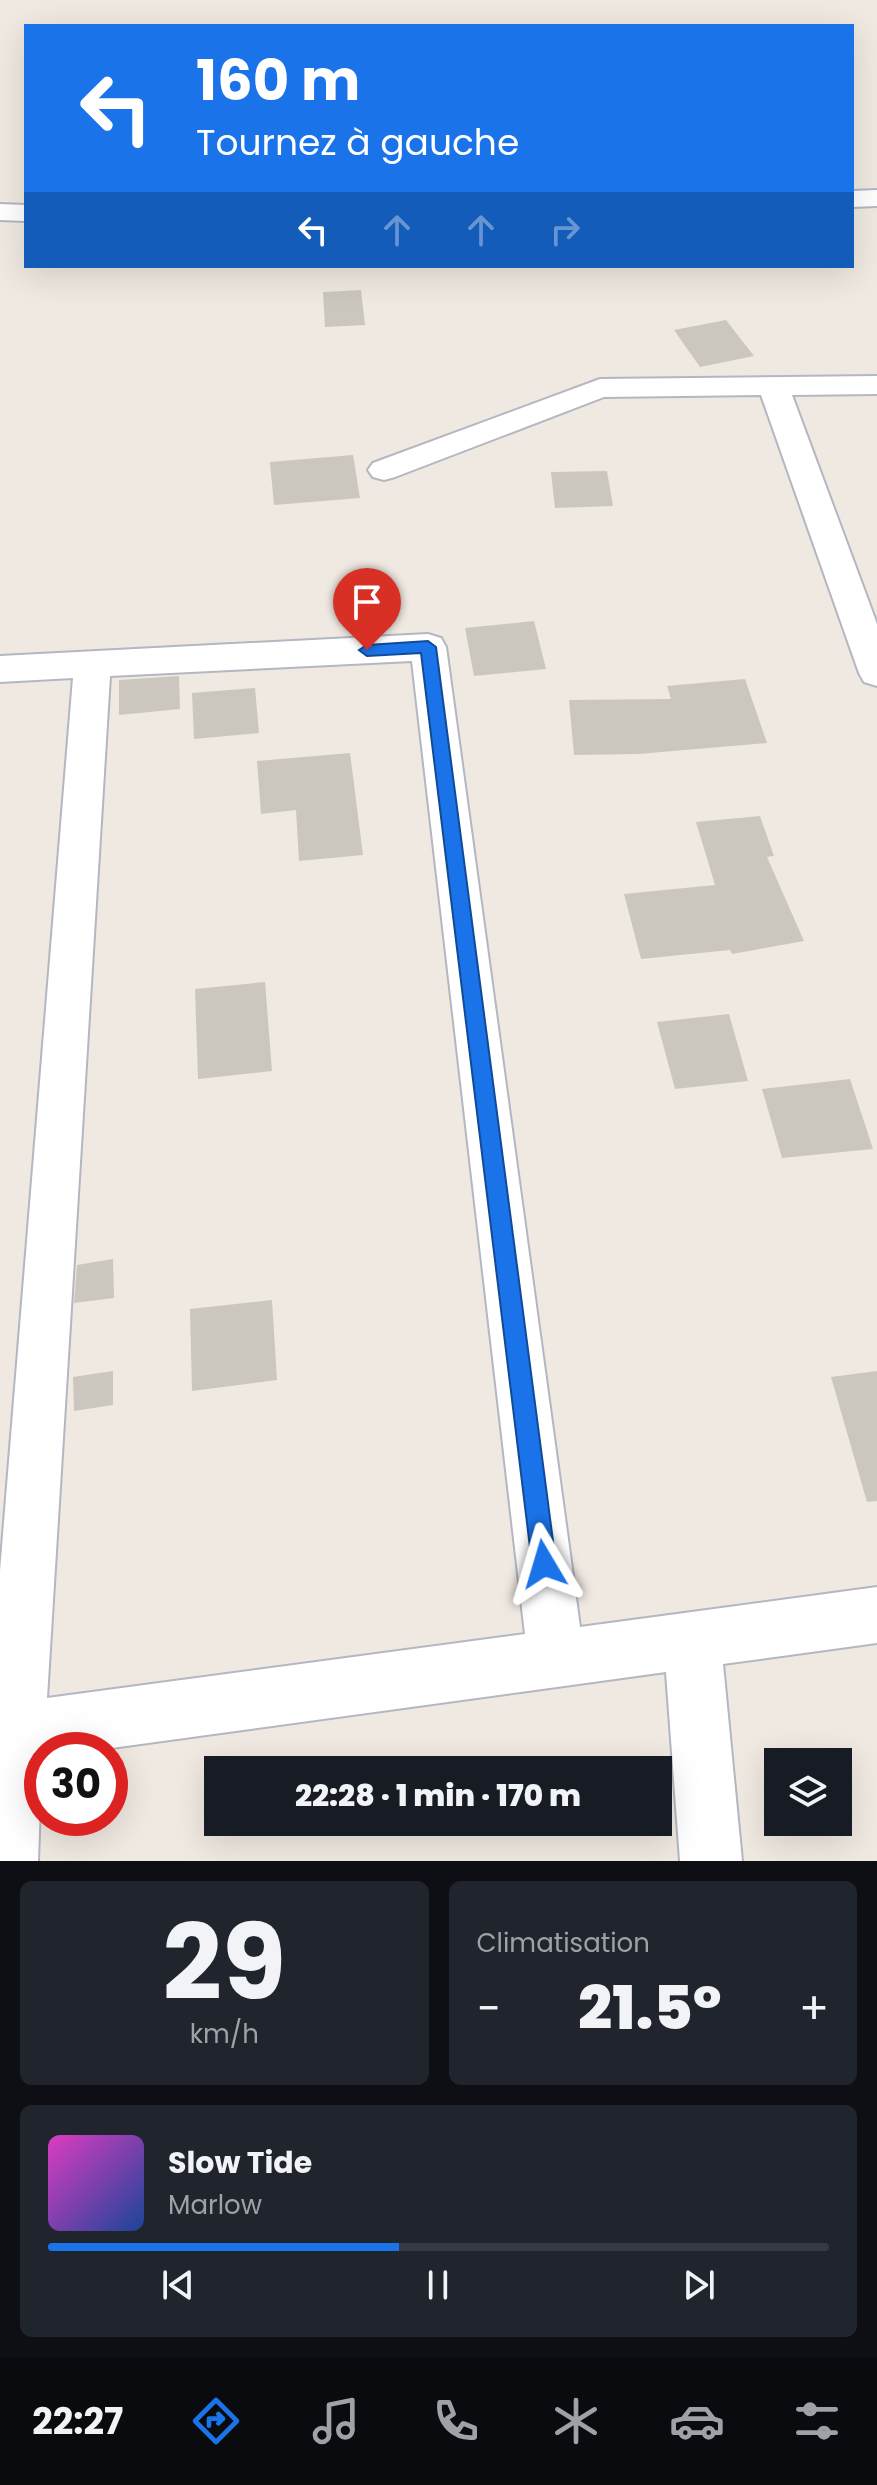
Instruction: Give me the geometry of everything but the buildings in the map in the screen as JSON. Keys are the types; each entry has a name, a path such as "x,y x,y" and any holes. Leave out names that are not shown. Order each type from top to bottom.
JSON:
{"street":[{"path":"854,199 877,198"},
{"path":"0,212 24,213"},
{"path":"384,470 600,388 877,385"},
{"path":"773,386 870,637 877,673"},
{"path":"0,669 428,647 556,1659"},
{"path":"7,1861 7,1733 92,665"},
{"path":"7,1733 877,1615"},
{"path":"692,1640 711,1861"}],"route":[{"path":"367,650 428,647 544,1564"}]}
